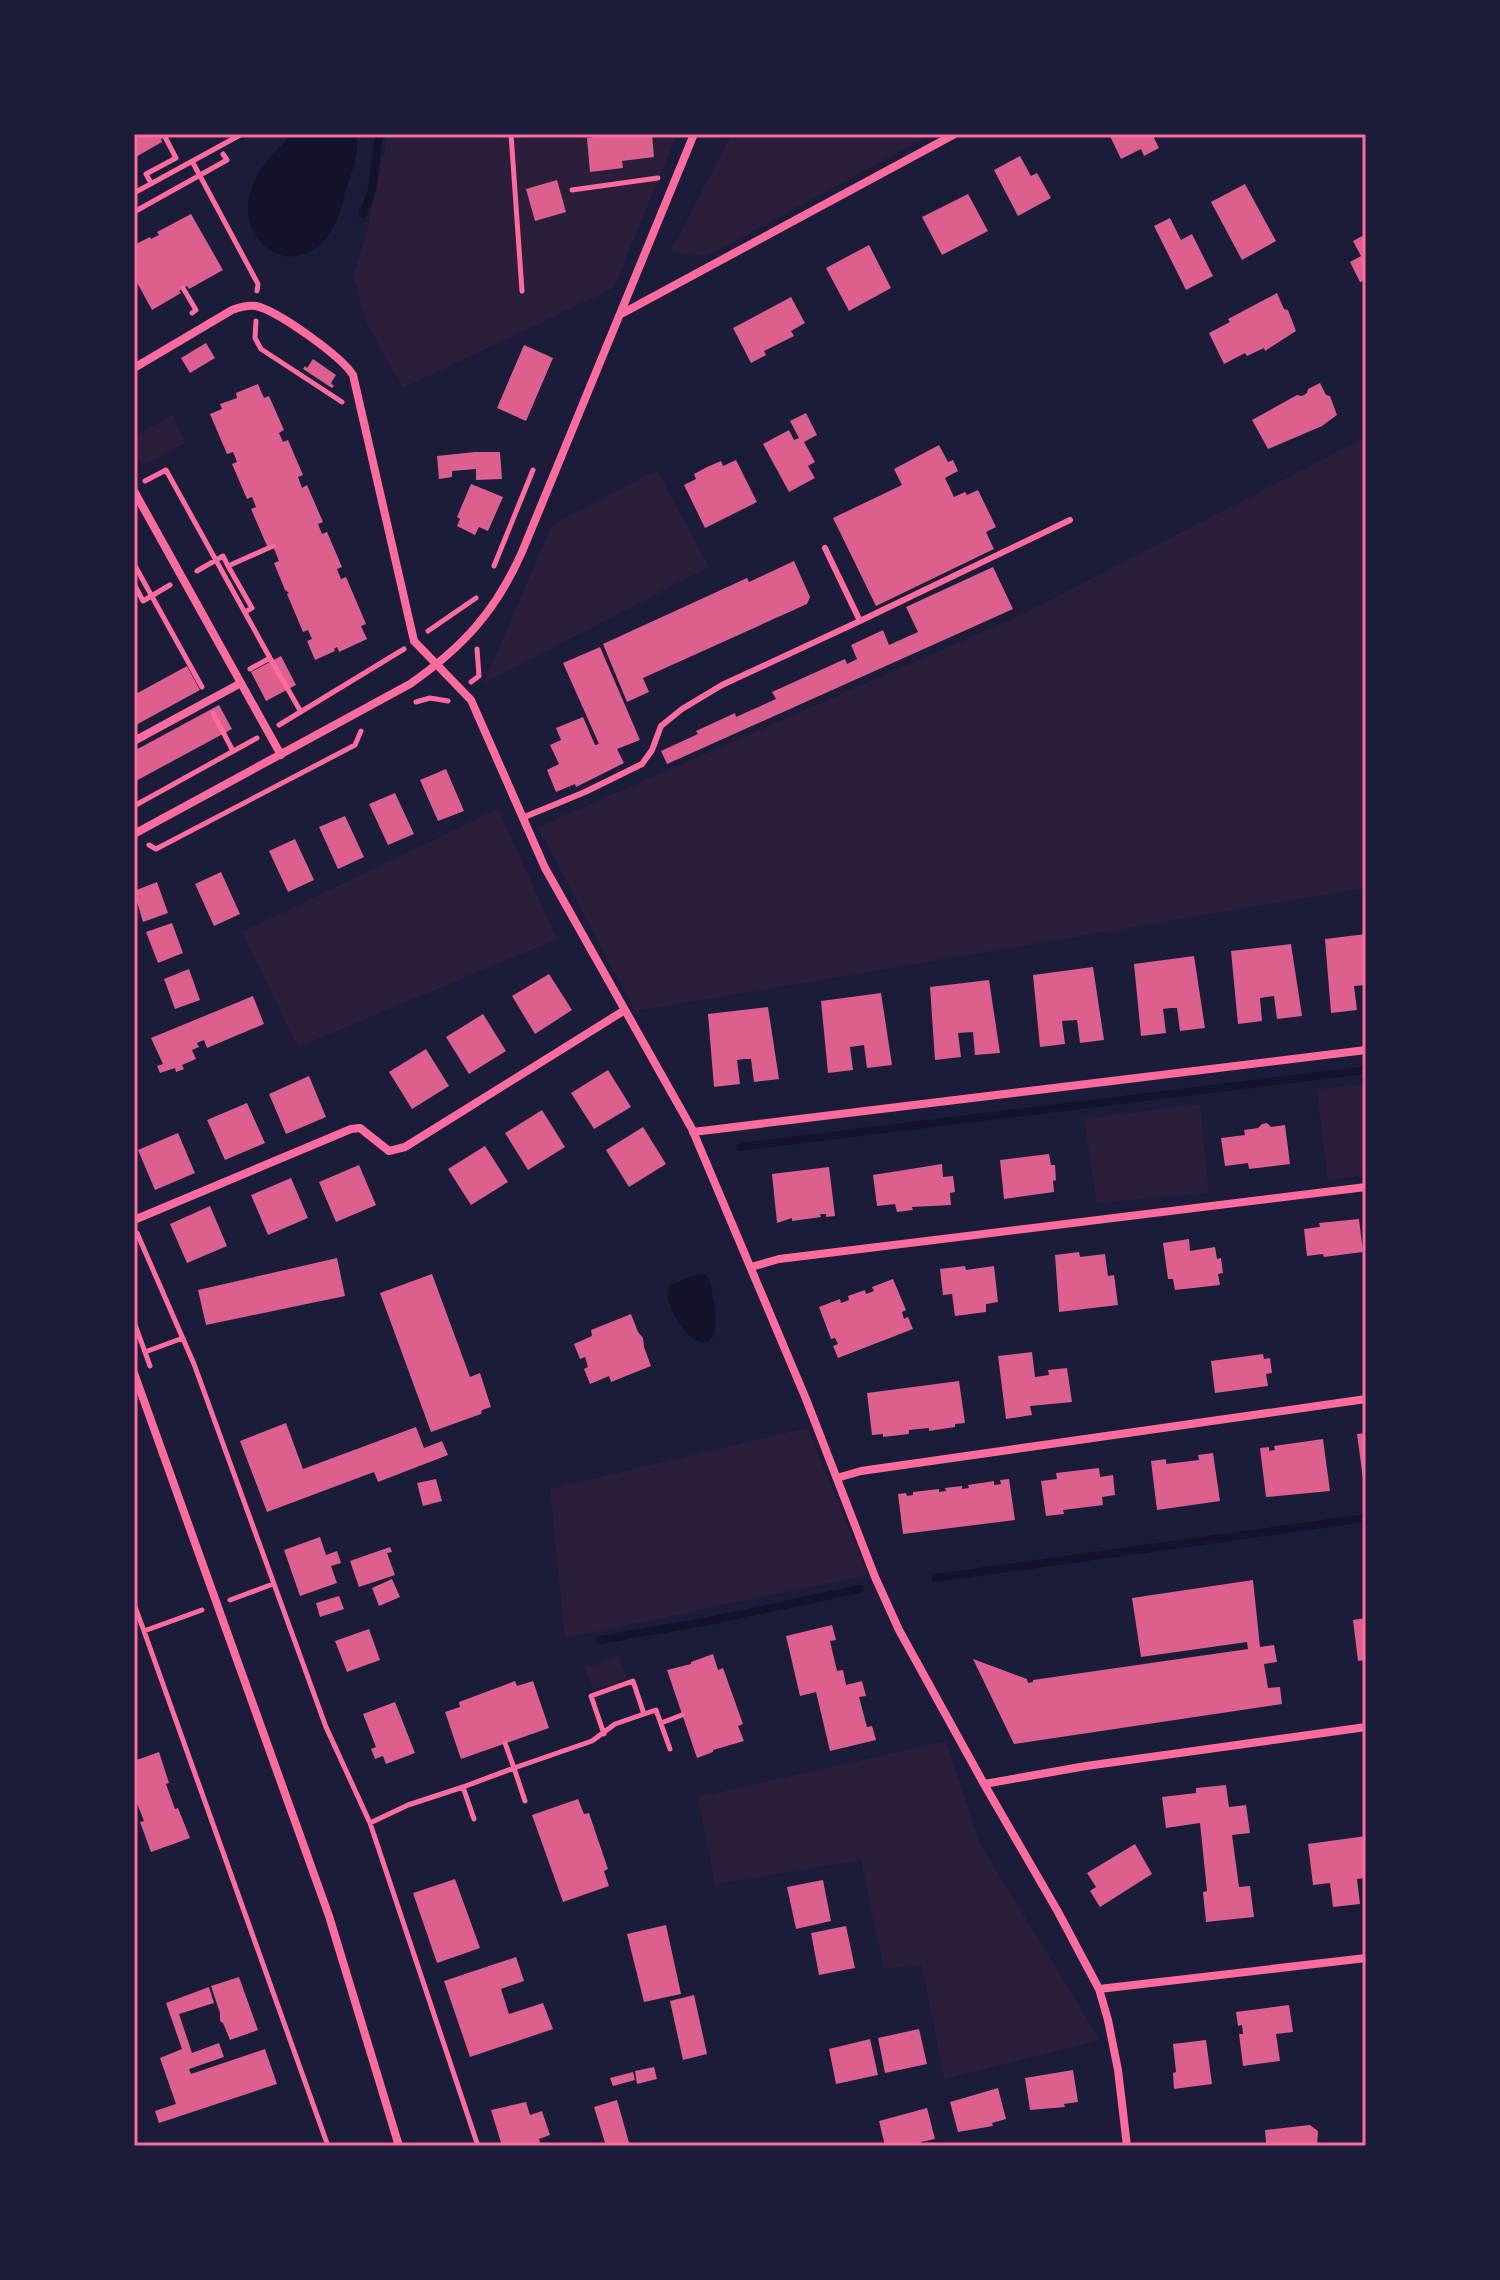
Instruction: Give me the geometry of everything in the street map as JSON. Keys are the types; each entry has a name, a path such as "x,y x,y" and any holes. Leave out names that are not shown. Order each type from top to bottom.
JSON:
{"street":[{"path":"134,834 399,691 437,664 499,600 622,313 694,134"},
{"path":"622,313 955,134"},
{"path":"134,368 245,305 271,311 344,361 353,375 414,641 471,700 545,868 693,1132 899,1630 1099,1989 1115,2058 1127,2146"},
{"path":"134,489 281,755"},
{"path":"134,741 241,683"},
{"path":"134,1220 351,1129 360,1128 389,1151 405,1147 625,1010"},
{"path":"693,1132 1366,1050"},
{"path":"751,1267 779,1259 1366,1187"},
{"path":"134,1373 329,1916 399,2146"},
{"path":"837,1478 876,1468 1366,1399"},
{"path":"984,1784 1130,1759 1366,1727"},
{"path":"1099,1989 1366,1958"}],"lane":[{"path":"522,818 642,764 652,750 661,726 722,685 1070,520"},
{"path":"825,548 860,621"}],"path":[{"path":"134,193 242,134"},
{"path":"511,134 522,291"},
{"path":"151,183 146,174 176,158 165,137"},
{"path":"134,212 227,160 223,154"},
{"path":"192,161 258,284 255,338 261,349 347,405"},
{"path":"572,190 659,178"},
{"path":"134,489 166,470 245,612 252,608 223,556"},
{"path":"489,579 533,470"},
{"path":"228,566 273,546"},
{"path":"134,806 268,732 400,652 483,592"},
{"path":"396,636 400,652"},
{"path":"412,705 430,698 447,702 479,676 478,650 465,638"},
{"path":"270,658 301,712"},
{"path":"367,672 372,681"},
{"path":"217,722 233,751"},
{"path":"142,848 151,844 156,849 270,791 355,745 359,732 370,726"},
{"path":"134,1226 183,1338 326,1727 370,1823 478,2146"},
{"path":"134,1322 155,1378"},
{"path":"145,1352 183,1338"},
{"path":"144,1631 273,1584"},
{"path":"134,1604 328,2146"},
{"path":"604,1734 591,1696 633,1681 644,1714"},
{"path":"370,1823 408,1805 592,1741 615,1724 656,1710 670,1749"},
{"path":"661,1723 682,1715"},
{"path":"505,1743 525,1801"},
{"path":"463,1787 474,1819"}],"shaded area":[{"path":"292,134 356,134 357,149 333,228 318,246 301,255 284,256 269,249 256,237 249,220 249,199 260,170"},
{"path":"388,134 677,134 614,288 403,388 367,324 353,276 367,231"},
{"path":"732,134 932,134 707,256 670,252"},
{"path":"173,415 185,443 142,466 134,452 134,436"},
{"path":"1366,437 1366,888 635,1011 538,827 1017,617"},
{"path":"657,470 709,567 484,683 552,525"},
{"path":"498,809 557,939 298,1047 242,932"},
{"path":"1366,1084 1366,1175 1328,1180 1317,1089"},
{"path":"1200,1104 1209,1193 1097,1203 1084,1119"},
{"path":"699,1274 706,1275 710,1281 716,1320 709,1341 701,1342 684,1330 676,1319 668,1295 670,1285"},
{"path":"807,1428 868,1575 565,1638 550,1489"},
{"path":"619,1656 627,1678 593,1690 585,1668"},
{"path":"946,1741 979,1842 1100,2040 944,2079 922,1965 884,1969 861,1860 715,1884 698,1797"}],"building":[{"path":"134,134 177,134 161,139 162,142 134,158"},
{"path":"652,134 654,157 622,161 623,168 590,172 587,138"},
{"path":"1109,134 1152,134 1159,148 1144,156 1141,149 1121,159"},
{"path":"1020,156 1031,176 1037,173 1051,198 1018,216 994,170"},
{"path":"557,180 566,212 535,221 526,189"},
{"path":"1245,184 1276,241 1242,260 1211,202"},
{"path":"968,194 988,231 942,255 922,217"},
{"path":"191,214 223,270 189,289 187,286 183,288 179,291 181,293 152,310 134,277 134,245 159,235 157,232"},
{"path":"1170,218 1181,240 1192,234 1213,276 1186,290 1154,226"},
{"path":"1366,234 1366,286 1363,281 1360,282 1350,262 1361,256 1353,241"},
{"path":"869,245 891,288 849,311 826,268"},
{"path":"1277,293 1296,331 1265,351 1264,348 1247,356 1245,353 1224,364 1209,333 1230,322 1228,319"},
{"path":"791,297 805,323 791,331 794,336 764,351 766,355 751,363 733,328"},
{"path":"206,343 215,358 190,373 181,358"},
{"path":"524,345 553,358 526,421 497,408"},
{"path":"313,359 336,375 331,383 332,388 303,369"},
{"path":"1320,383 1326,395 1330,396 1337,415 1322,426 1268,449 1252,420 1297,395 1302,396"},
{"path":"258,384 264,398 269,396 284,430 279,433 283,442 288,440 303,475 298,477 302,488 307,485 323,522 318,524 322,534 327,532 342,567 337,569 341,579 346,577 366,624 361,626 367,639 339,652 337,647 335,651 315,660 307,641 312,639 308,630 303,632 274,563 279,561 272,544 267,546 251,509 256,507 252,497 247,499 232,464 237,462 233,452 227,454 210,414 222,409 220,404 237,398 236,393"},
{"path":"806,413 817,435 804,442 815,462 808,466 815,478 789,492 763,444 789,430 794,440 799,438 790,421"},
{"path":"939,445 948,462 953,460 958,471 945,478 954,497 978,490 996,527 986,532 994,549 876,606 833,518 902,485 894,469"},
{"path":"500,452 502,479 476,480 476,469 452,471 452,477 439,479 437,456"},
{"path":"736,460 757,502 705,528 684,485 696,479 694,474 707,467 721,461 723,466"},
{"path":"471,484 503,497 488,531 479,527 475,535 457,526 460,519 457,517"},
{"path":"794,561 810,597 807,604 643,678 649,692 627,702 603,644 747,578 749,582"},
{"path":"993,567 1013,609 667,764 661,751 698,734 696,731 776,699 772,692 845,659 847,664 857,659 851,645 883,630 889,645 918,632 906,607"},
{"path":"600,647 640,740 617,749 624,763 576,787 575,784 556,792 547,770 559,764 550,745 561,740 556,728 583,717 595,745 599,744 563,663"},
{"path":"281,656 296,685 266,701 251,672"},
{"path":"187,666 200,690 134,726 134,695"},
{"path":"219,705 232,729 134,782 134,751"},
{"path":"446,769 464,811 438,821 420,780"},
{"path":"395,793 414,834 388,845 369,804"},
{"path":"345,816 364,857 338,869 319,827"},
{"path":"295,839 314,880 288,892 269,851"},
{"path":"221,872 240,914 214,926 195,884"},
{"path":"157,882 168,913 143,922 134,891"},
{"path":"172,923 183,953 158,963 146,932"},
{"path":"1366,934 1366,985 1354,986 1357,1010 1331,1013 1325,939"},
{"path":"1291,944 1302,1016 1277,1019 1274,996 1260,998 1262,1021 1238,1024 1231,951"},
{"path":"1194,956 1205,1028 1180,1031 1177,1008 1170,1008 1163,1009 1166,1033 1141,1036 1134,964"},
{"path":"1093,967 1104,1040 1080,1043 1077,1020 1062,1021 1065,1044 1040,1047 1033,975"},
{"path":"189,969 200,1000 175,1009 164,979"},
{"path":"549,974 572,1010 535,1034 512,996"},
{"path":"989,980 1000,1053 975,1055 973,1032 958,1033 961,1057 935,1060 930,987"},
{"path":"881,993 892,1065 867,1068 864,1045 850,1047 853,1070 828,1073 821,1001"},
{"path":"253,996 264,1024 207,1048 204,1040 197,1043 199,1047 192,1050 196,1059 182,1065 184,1069 176,1072 175,1068 160,1073 157,1066 163,1064 151,1038"},
{"path":"768,1007 779,1079 754,1082 751,1059 744,1059 737,1060 740,1084 714,1087 708,1014"},
{"path":"483,1014 506,1051 469,1074 446,1037"},
{"path":"426,1049 449,1086 412,1109 389,1072"},
{"path":"608,1070 631,1107 594,1129 571,1093"},
{"path":"309,1076 326,1117 286,1134 269,1094"},
{"path":"247,1103 265,1143 225,1160 207,1120"},
{"path":"542,1110 565,1147 528,1170 505,1133"},
{"path":"1267,1123 1271,1127 1285,1125 1290,1164 1249,1169 1248,1163 1225,1166 1221,1138 1245,1135 1244,1130"},
{"path":"643,1127 666,1164 629,1187 606,1150"},
{"path":"178,1133 195,1173 155,1190 138,1150"},
{"path":"485,1146 508,1182 471,1205 448,1169"},
{"path":"1049,1154 1051,1165 1055,1165 1054,1192 1004,1199 1000,1160"},
{"path":"942,1164 943,1177 953,1176 955,1192 950,1193 951,1205 912,1207 913,1210 897,1212 895,1204 877,1206 873,1175"},
{"path":"359,1165 376,1205 336,1222 319,1182"},
{"path":"829,1167 835,1216 820,1214 821,1217 792,1221 792,1218 777,1223 772,1174"},
{"path":"291,1178 308,1218 268,1235 251,1195"},
{"path":"210,1206 227,1246 187,1263 170,1224"},
{"path":"1359,1219 1363,1252 1307,1256 1304,1229 1320,1227 1319,1223"},
{"path":"1189,1239 1190,1251 1215,1247 1217,1259 1221,1258 1223,1273 1218,1274 1220,1285 1175,1290 1173,1279 1168,1279 1163,1243"},
{"path":"1079,1252 1080,1257 1105,1254 1108,1276 1114,1275 1118,1305 1059,1312 1055,1255"},
{"path":"337,1258 345,1296 206,1325 198,1290"},
{"path":"965,1266 966,1270 994,1266 998,1302 986,1304 986,1312 955,1316 952,1294 943,1295 940,1269"},
{"path":"432,1274 470,1377 480,1373 491,1407 482,1410 481,1414 431,1432 380,1293"},
{"path":"893,1279 906,1310 902,1312 904,1319 908,1317 913,1329 838,1358 833,1346 838,1344 835,1338 831,1339 819,1307 840,1299 841,1303 849,1300 848,1296 865,1290 866,1294 874,1291 872,1287"},
{"path":"631,1314 643,1338 651,1366 611,1382 609,1376 590,1384 584,1369 588,1367 585,1357 580,1359 574,1344 592,1336 591,1330"},
{"path":"1032,1352 1035,1377 1049,1375 1048,1370 1067,1368 1072,1402 1030,1406 1032,1415 1006,1419 998,1356"},
{"path":"1263,1354 1264,1359 1270,1358 1272,1373 1266,1374 1268,1386 1215,1393 1211,1361"},
{"path":"959,1381 965,1423 929,1431 929,1428 909,1430 909,1434 872,1435 867,1393"},
{"path":"286,1423 303,1469 416,1427 424,1448 442,1441 448,1455 378,1482 374,1472 267,1512 240,1441"},
{"path":"1366,1433 1366,1486 1364,1486 1357,1434"},
{"path":"1323,1439 1330,1491 1266,1497 1260,1448 1269,1447 1269,1451 1275,1450 1274,1446"},
{"path":"1213,1453 1220,1501 1157,1510 1151,1461 1166,1459 1166,1464 1199,1460 1198,1455"},
{"path":"1099,1468 1100,1477 1113,1475 1115,1495 1102,1497 1103,1505 1063,1510 1064,1514 1046,1516 1041,1481 1057,1479 1056,1473"},
{"path":"436,1479 442,1501 423,1506 417,1483"},
{"path":"1009,1479 1015,1520 903,1534 898,1494 906,1493 907,1496 913,1495 913,1492 939,1489 939,1492 962,1486 962,1489 969,1488 968,1485 994,1481 994,1485 1001,1484 1000,1480"},
{"path":"320,1537 326,1555 337,1551 341,1563 331,1566 337,1583 300,1596 284,1550"},
{"path":"390,1547 392,1552 387,1553 395,1575 359,1587 350,1561"},
{"path":"392,1579 400,1597 379,1606 372,1588"},
{"path":"1253,1580 1260,1647 1274,1645 1277,1662 1264,1664 1268,1688 1280,1687 1282,1704 1014,1744 973,1659 1027,1679 1028,1683 1248,1649 1247,1642 1141,1657 1132,1598"},
{"path":"339,1596 344,1609 320,1617 316,1603"},
{"path":"1366,1618 1366,1660 1358,1661 1353,1620"},
{"path":"832,1625 836,1640 830,1641 837,1671 843,1670 846,1685 862,1681 866,1696 859,1697 867,1727 872,1726 876,1740 830,1751 816,1692 800,1696 786,1636"},
{"path":"369,1629 380,1660 347,1672 335,1641"},
{"path":"713,1654 718,1670 723,1668 743,1724 738,1726 744,1741 697,1758 667,1670"},
{"path":"515,1681 517,1686 533,1681 549,1728 461,1759 445,1712 460,1707 459,1702"},
{"path":"395,1702 415,1753 386,1764 383,1756 375,1759 371,1749 376,1747 363,1714"},
{"path":"159,1752 175,1809 178,1808 190,1838 151,1852 134,1796 134,1761"},
{"path":"1226,1785 1229,1807 1246,1805 1250,1833 1232,1835 1239,1887 1250,1886 1254,1917 1206,1922 1203,1892 1207,1891 1200,1823 1166,1828 1162,1797 1196,1793 1196,1788"},
{"path":"578,1799 584,1814 589,1813 608,1869 604,1871 609,1886 563,1902 532,1815"},
{"path":"1366,1836 1366,1878 1357,1879 1360,1904 1333,1907 1330,1883 1313,1885 1308,1844"},
{"path":"1135,1844 1152,1874 1100,1907 1090,1891 1096,1887 1087,1873"},
{"path":"455,1879 480,1948 437,1963 413,1893"},
{"path":"823,1880 831,1921 796,1929 787,1887"},
{"path":"666,1925 681,1994 644,2002 627,1934"},
{"path":"846,1926 855,1968 819,1975 811,1933"},
{"path":"516,1957 524,1981 501,1989 509,2014 543,2003 553,2029 470,2057 444,1981"},
{"path":"239,1977 258,2030 230,2040 220,2021 211,1986"},
{"path":"209,1987 214,2003 179,2014 192,2053 219,2043 224,2057 189,2069 191,2074 265,2049 277,2084 159,2123 155,2111 176,2104 160,2058 182,2049 166,2003"},
{"path":"694,1995 707,2054 683,2060 670,2001"},
{"path":"1289,2005 1293,2032 1276,2034 1280,2061 1243,2066 1239,2034 1243,2034 1242,2025 1238,2026 1236,2012"},
{"path":"919,2029 927,2064 885,2073 878,2038"},
{"path":"870,2039 878,2075 836,2084 829,2049"},
{"path":"1206,2040 1212,2084 1174,2089 1173,2044"},
{"path":"654,2067 657,2079 637,2084 635,2071"},
{"path":"1073,2070 1078,2102 1064,2104 1065,2107 1030,2110 1025,2078"},
{"path":"633,2072 635,2080 613,2086 610,2078"},
{"path":"998,2088 1006,2119 992,2123 993,2126 958,2132 950,2102"},
{"path":"617,2100 630,2146 606,2146 594,2107"},
{"path":"526,2102 530,2115 542,2111 550,2135 539,2139 541,2146 502,2146 491,2110"},
{"path":"927,2108 935,2139 921,2142 920,2146 885,2146 879,2121"},
{"path":"1310,2125 1318,2131 1317,2146 1258,2146 1266,2143 1265,2130"}],"waterway":[{"path":"363,214 372,190 379,134"},
{"path":"740,1147 1366,1070"},
{"path":"936,1578 1366,1518"},
{"path":"600,1640 860,1589"}]}
